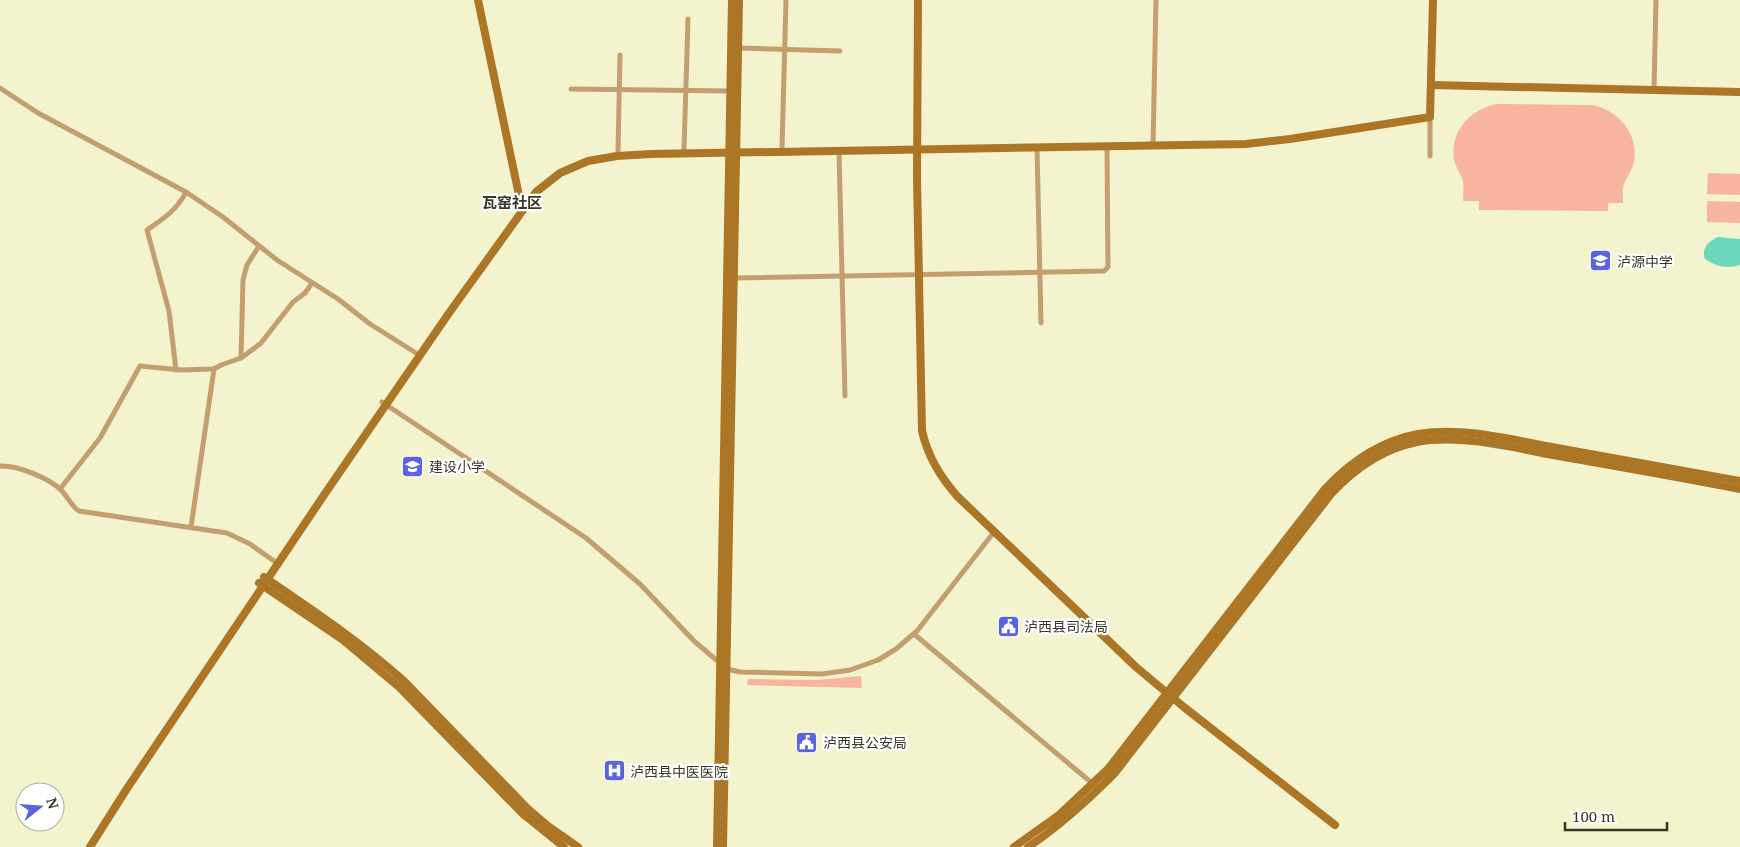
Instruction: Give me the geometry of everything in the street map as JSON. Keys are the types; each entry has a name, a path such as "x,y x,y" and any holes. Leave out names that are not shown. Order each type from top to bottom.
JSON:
{"main road":[{"path":"478,0 521,205"},
{"path":"716,847 724,666 734,278 733,151 730,92 732,0"},
{"path":"723,847 724,666 733,151 739,0"},
{"path":"918,0 918,275 922,431 924,441 935,467 945,482 994,532 1136,667 1335,825"},
{"path":"85,847 122,787 264,581 274,561 384,403 536,192 551,179 579,164 607,157 782,148 1107,147 1264,137 1430,115 1433,0"},
{"path":"1431,85 1740,92"},
{"path":"90,847 416,353 521,205 540,182 558,169 587,156 618,151 684,149 839,152 917,148 1153,144"},
{"path":"1169,695 1325,489 1360,457 1391,442 1430,432 1469,433 1740,481"},
{"path":"1028,847 1064,821 1096,786 1331,494 1346,478 1365,463 1396,448 1431,440 1468,441 1740,489"},
{"path":"264,581 381,671 523,814 564,847"},
{"path":"264,581 324,617 386,665 528,809 578,847"},
{"path":"1014,847 1096,786"}],"street":[{"path":"782,148 786,0"},
{"path":"1153,144 1156,0"},
{"path":"1654,90 1656,0"},
{"path":"684,149 688,19"},
{"path":"738,48 840,51"},
{"path":"618,151 620,54"},
{"path":"0,88 38,113 186,192 224,218 277,260 338,299 370,324 416,353"},
{"path":"571,89 730,92"},
{"path":"1430,115 1430,156"},
{"path":"734,278 1102,271 1108,267 1107,147"},
{"path":"1036,148 1040,323"},
{"path":"839,152 845,396"},
{"path":"176,370 169,311 147,230 170,214 186,192"},
{"path":"241,358 243,280 248,265 259,246"},
{"path":"60,489 100,438 140,366 176,370 214,369 241,358 261,343 293,302 305,293 312,283"},
{"path":"191,527 214,369"},
{"path":"384,403 586,538 640,584 694,641 724,666 740,672 822,674 840,672 878,660 896,649 914,634 994,532"},
{"path":"0,466 32,472 60,489 76,509 86,513 228,533 250,544 274,561"},
{"path":"914,634 1096,786"}],"shaded area":[{"path":"1496,104 1593,105 1619,118 1630,133 1635,152 1633,165 1623,186 1623,203 1608,203 1608,211 1479,210 1479,201 1463,201 1463,182 1454,160 1455,140 1463,124 1470,117 1477,111"},
{"path":"1708,173 1740,174 1740,195 1707,194"},
{"path":"1707,201 1740,202 1740,223 1707,222"},
{"path":"861,676 862,688 747,685 748,679 817,680"}],"water":[{"path":"1718,237 1740,239 1740,265 1722,266 1705,259 1704,252 1706,246"}],"place":[{"name":"泸源中学","path":"1601,261"},
{"name":"建设小学","path":"413,466"},
{"name":"泸西县司法局","path":"1008,626"},
{"name":"泸西县公安局","path":"807,742"},
{"name":"泸西县中医医院","path":"614,771"}],"district":[{"name":"瓦窑社区","path":"512,202"}]}
